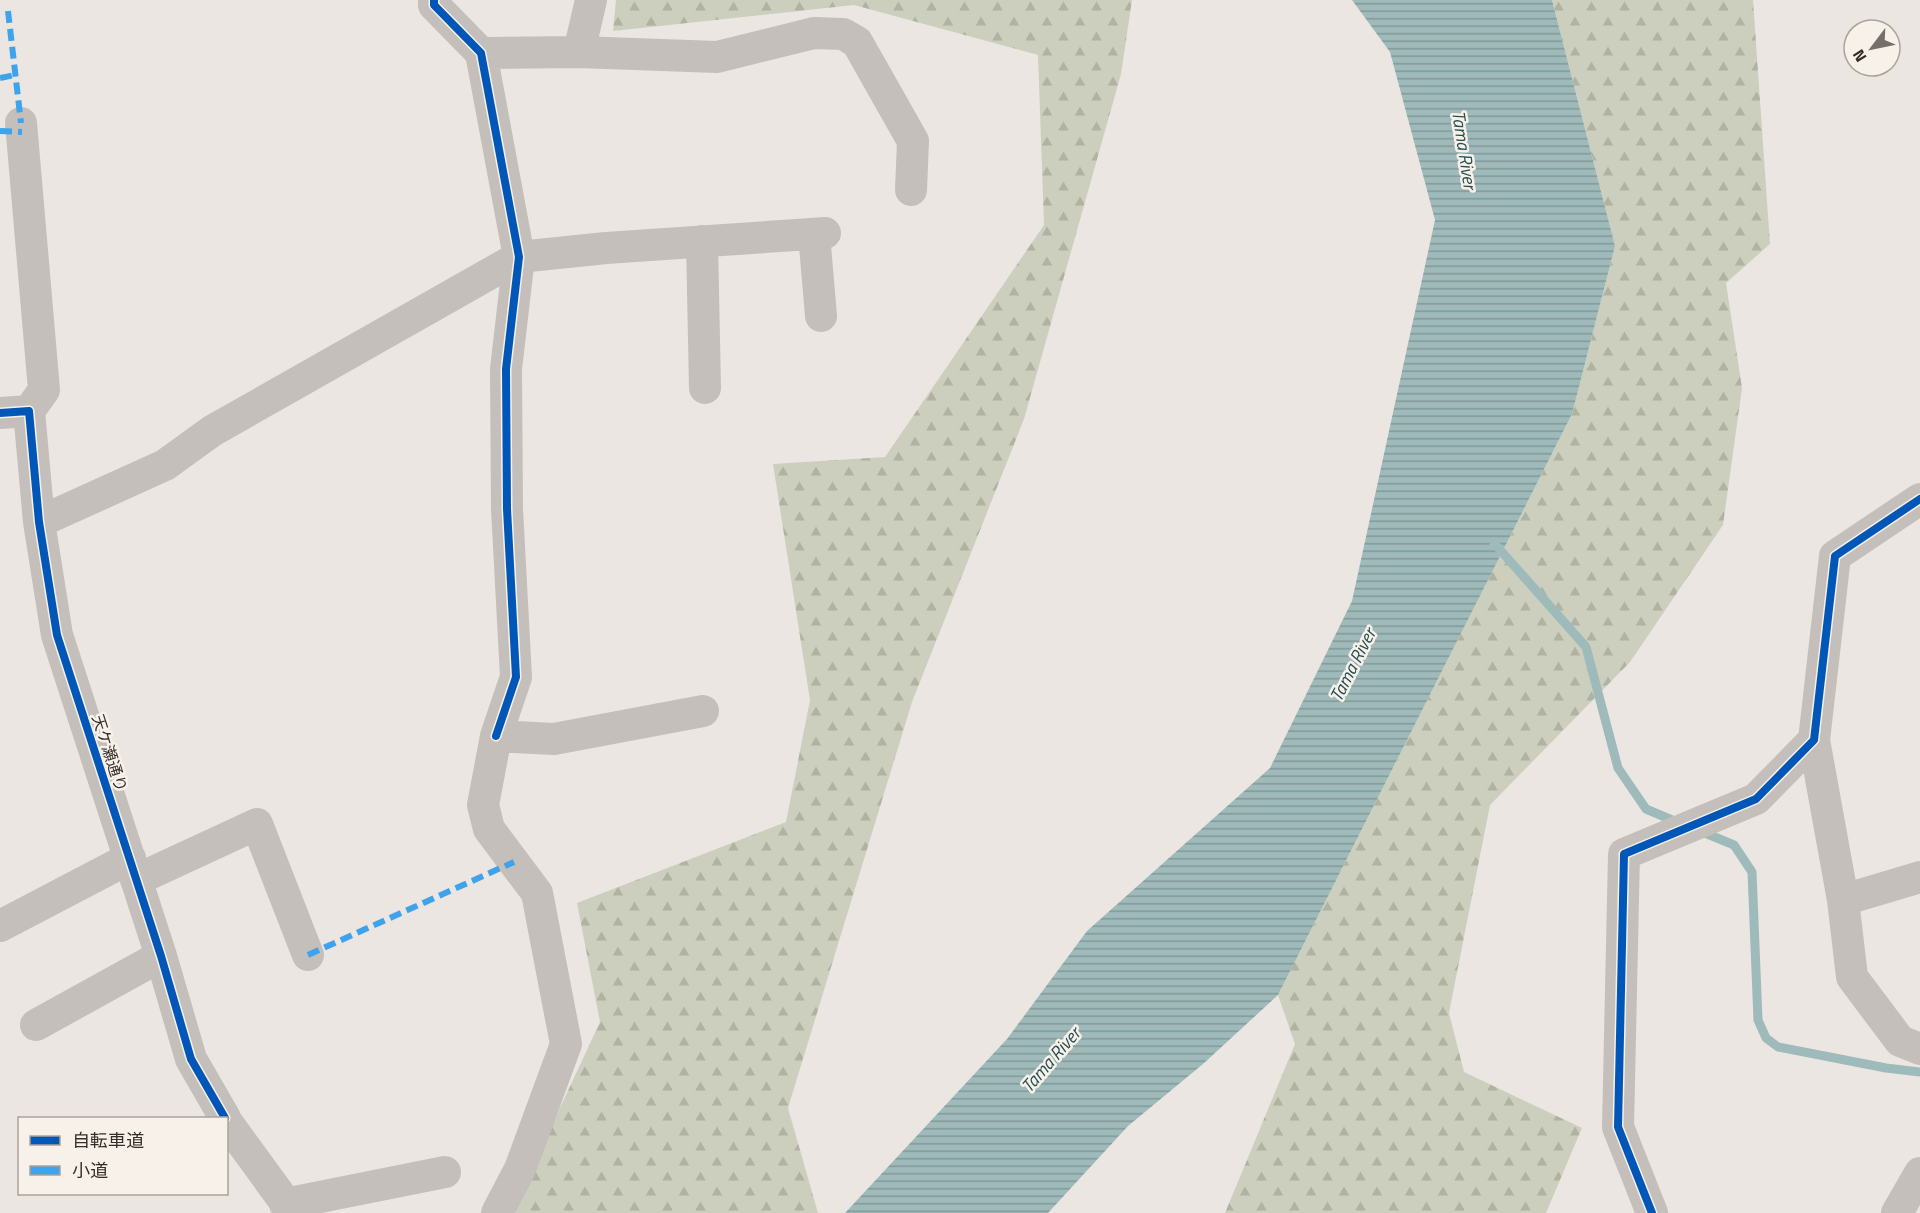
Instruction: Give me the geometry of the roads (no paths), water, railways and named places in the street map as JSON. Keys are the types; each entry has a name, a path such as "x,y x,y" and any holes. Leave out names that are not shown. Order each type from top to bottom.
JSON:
{"street":[{"path":"434,0 434,4 481,53 519,257 506,369 507,509 516,677 496,736 483,805 489,829 537,893 566,1044 520,1169 497,1213"},
{"path":"579,52 591,0"},
{"path":"481,53 579,52 717,57 814,33 843,34 857,42 913,141 911,190"},
{"path":"14,412 44,390 21,123"},
{"path":"39,522 165,465 212,431 519,257 820,234 821,316"},
{"path":"702,242 705,388"},
{"name":"天ケ瀬通り","path":"14,412 39,522 57,635 161,956 191,1059 224,1117"},
{"path":"1920,499 1835,556 1814,740 1843,900 1852,977 1900,1041 1920,1049"},
{"path":"496,736 554,739 704,711"},
{"path":"1652,1213 1618,1126 1624,854 1755,799 1814,740"},
{"path":"0,926 133,869 257,824 308,955"},
{"path":"1843,900 1920,877"},
{"path":"36,1025 161,956"},
{"name":"天ケ瀬通り","path":"228,1123 289,1208"},
{"path":"289,1208 445,1172"},
{"path":"1897,1213 1920,1173"}],"water":[{"name":"Tama River","path":"1352,0 1552,0 1615,246 1572,414 1278,995 1203,1064 1128,1126 1048,1213 845,1213 1007,1039 1087,931 1270,768 1352,601 1435,220 1390,52"}],"waterway":[{"path":"1494,543 1586,647 1618,768 1646,809 1679,823"},
{"path":"1700,831 1734,845 1752,872 1758,1020 1766,1038 1778,1047 1886,1068 1920,1072"}]}
